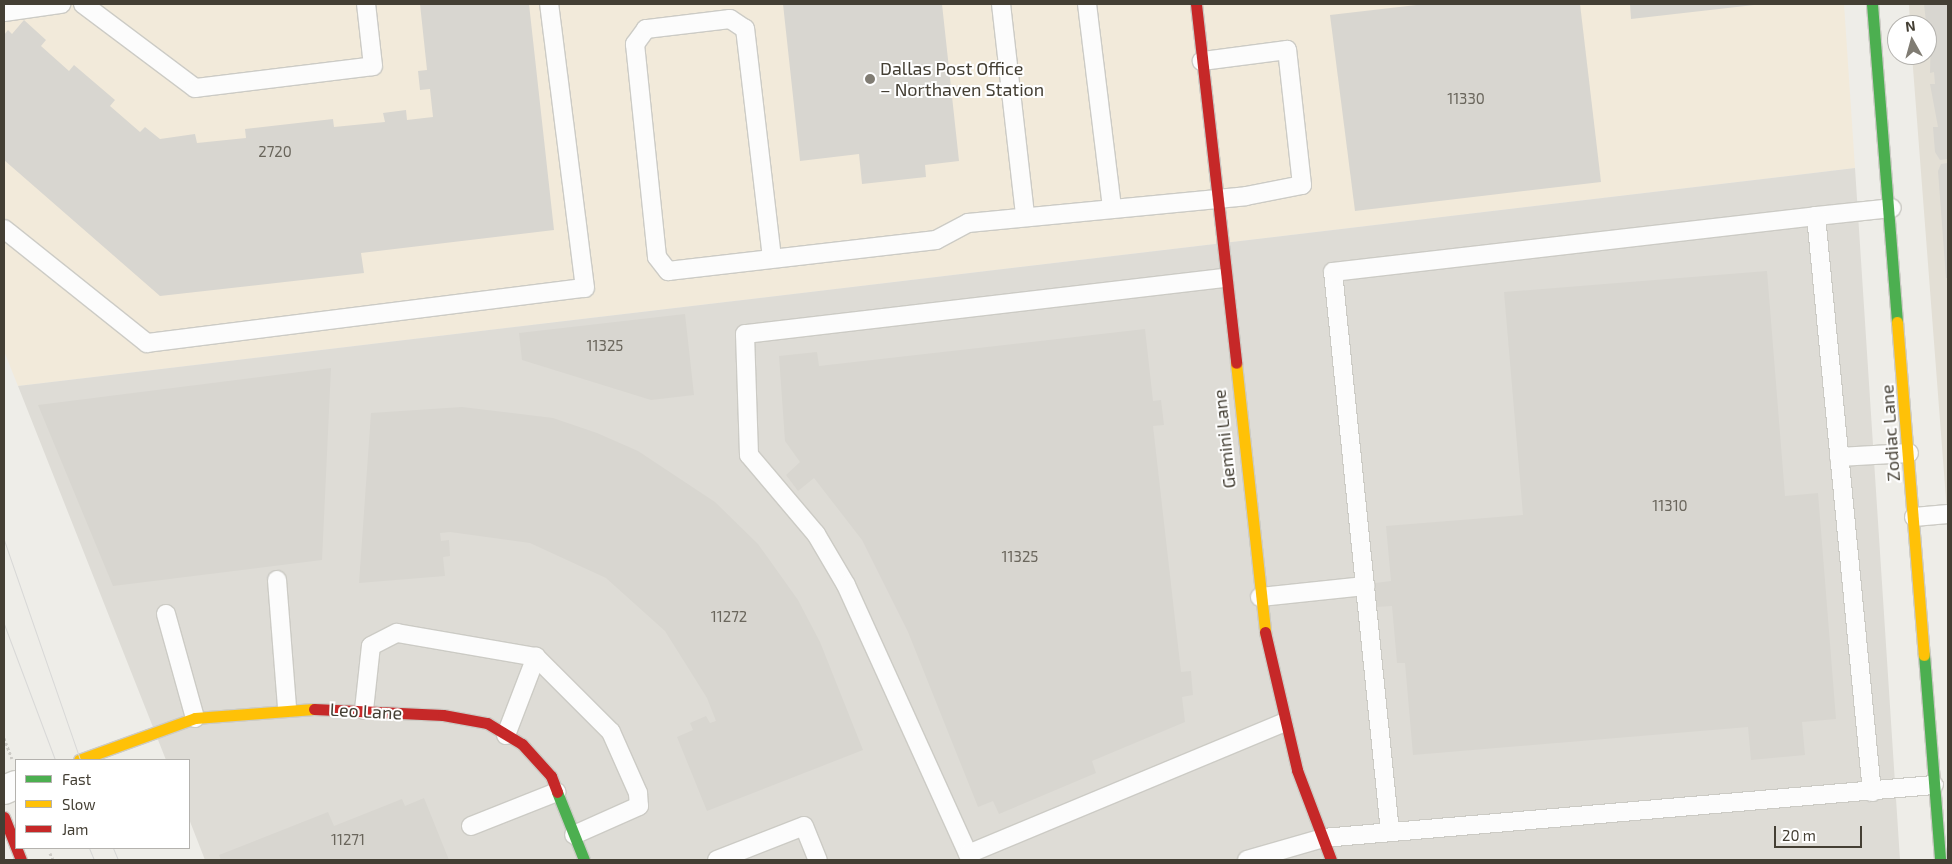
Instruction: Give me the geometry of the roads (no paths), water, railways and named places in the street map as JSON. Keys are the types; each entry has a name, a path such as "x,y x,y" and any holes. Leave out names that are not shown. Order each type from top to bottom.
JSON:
{"street":[{"name":"Gemini Lane","path":"1196,4 1223,278 1260,597 1283,723 1331,860"},
{"name":"Zodiac Lane","path":"1872,4 1892,208 1914,517 1940,733 1934,785 1940,860"},
{"name":"Leo Lane","path":"82,759 195,718 287,708 364,710 461,718 487,723 522,744 551,776 584,860"},
{"path":"4,817 15,845"}],"lane":[{"path":"4,12 61,4"},
{"path":"82,4 195,88 373,66 366,4"},
{"path":"4,229 147,343 585,288 549,4"},
{"path":"1001,4 1025,216"},
{"path":"1087,4 1112,207"},
{"path":"772,258 745,29 730,19 646,29 635,44 657,257 668,270 936,240 968,223 1216,197 1302,185 1288,50 1202,61"},
{"path":"1390,832 1333,272 1892,208"},
{"path":"1816,216 1872,792"},
{"path":"1223,278 745,334 749,455 816,534 846,585 968,854 1283,723"},
{"path":"1839,457 1909,452"},
{"path":"1914,517 1948,514"},
{"path":"277,580 287,708"},
{"path":"1260,597 1365,586"},
{"path":"166,614 195,718"},
{"path":"364,710 371,646 397,633 536,657 611,732 638,792 639,806 574,834"},
{"path":"506,735 536,657"},
{"path":"1247,860 1322,838 1872,792 1934,785"},
{"path":"471,826 557,792"},
{"path":"717,860 804,826 818,860"}],"tram line":[{"path":"4,540 80,759"},
{"path":"4,624 55,759"},
{"path":"89,849 94,860"},
{"path":"113,849 118,860"}],"place":[{"name":"Dallas Post Office – Northaven Station","path":"870,79"}]}
